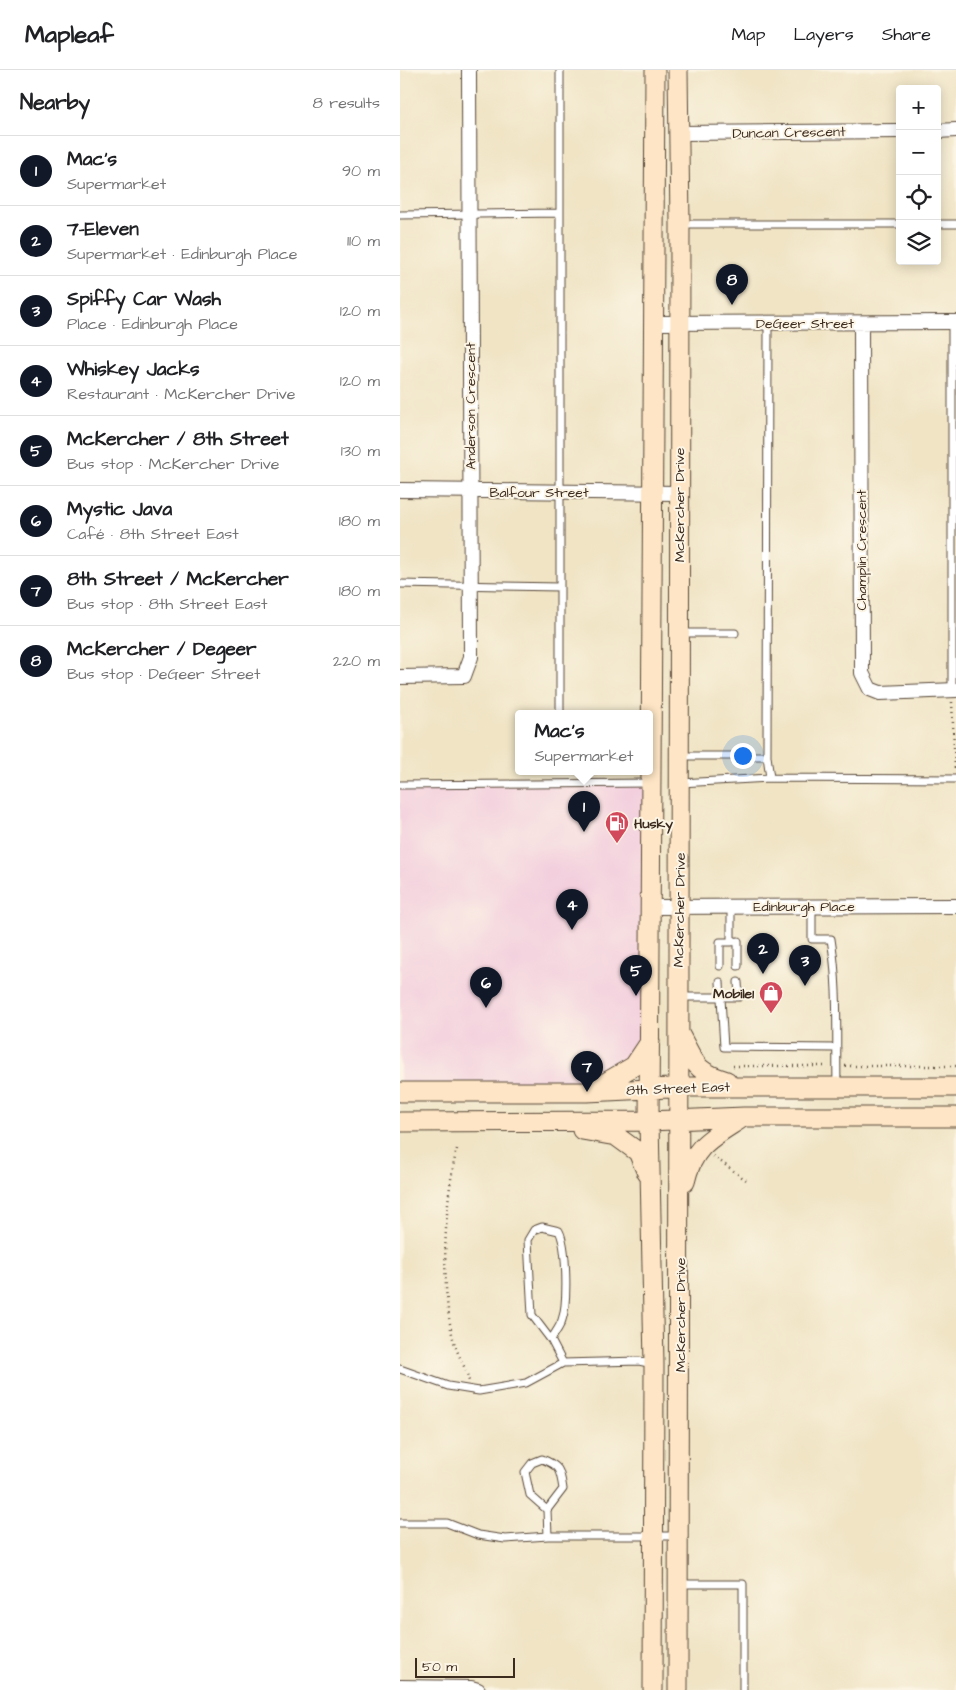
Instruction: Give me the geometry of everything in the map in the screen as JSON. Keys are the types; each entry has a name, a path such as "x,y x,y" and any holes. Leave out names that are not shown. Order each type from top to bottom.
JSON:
{"main road":[{"name":"McKercher Drive","path":"652,710 655,70"},
{"name":"McKercher Drive","path":"678,70 680,224 678,1690"},
{"name":"McKercher Drive","path":"652,775 649,1121 654,1364 653,1690"},
{"path":"679,1034 699,1069 705,1075 742,1086"},
{"path":"587,1092 622,1075 634,1066 650,1042"},
{"name":"8th Street East","path":"400,1092 587,1092 650,1087 742,1086 956,1087"},
{"path":"680,1205 689,1164 701,1146 744,1117"},
{"path":"400,1122 680,1121 744,1117 956,1117"},
{"path":"531,1121 616,1136 638,1152 651,1185"}],"street":[{"name":"Anderson Crescent","path":"400,678 464,676 470,657 469,70"},
{"path":"941,131 956,130"},
{"name":"Duncan Crescent","path":"679,133 896,131"},
{"name":"DeGeer Street","path":"655,323 954,322"},
{"name":"Champlin Crescent","path":"861,323 862,673 870,689 880,693 954,694"},
{"name":"Balfour Street","path":"400,490 679,493"},
{"name":"Edinburgh Place","path":"652,907 956,906"},
{"path":"400,1687 471,1688 478,1690"}],"lane":[{"path":"560,70 560,710"},
{"path":"400,215 559,213"},
{"path":"680,224 896,224"},
{"path":"941,224 956,224"},
{"path":"954,322 954,694"},
{"path":"768,323 767,756 770,778"},
{"path":"400,584 560,587"},
{"path":"679,633 735,633"},
{"path":"679,756 767,756"},
{"path":"680,783 770,778 956,779"},
{"path":"400,785 652,783"},
{"path":"812,906 812,939 832,939 836,975 837,1086"},
{"path":"731,907 731,942"},
{"path":"720,966 720,942 738,941 738,966"},
{"path":"720,982 724,1047 837,1048"},
{"path":"678,998 738,998 738,982"},
{"path":"551,1340 562,1319 566,1258 563,1238 559,1231 542,1227 534,1230 528,1240 529,1293 532,1315 551,1340 562,1363"},
{"path":"400,1369 448,1386 479,1391 526,1383 562,1363 638,1361 654,1364"},
{"path":"547,1510 530,1494 525,1472 532,1462 542,1459 554,1463 560,1471 562,1489 547,1510 548,1536"},
{"path":"400,1523 447,1523 478,1535 505,1539 548,1536 678,1536"},
{"path":"678,1584 743,1584 743,1690"}],"path":[{"path":"954,694 956,779"},
{"path":"728,1066 956,1066"},
{"path":"457,1149 449,1179 447,1291 454,1343 466,1368 471,1390"},
{"path":"706,1150 746,1180"}],"shaded area":[{"path":"652,783 650,1042 587,1092 400,1092 400,785"}],"place":[{"name":"McKercher / Degeer","path":"732,305"},
{"name":"Mac's","path":"584,832"},
{"name":"Husky","path":"617,844"},
{"name":"Whiskey Jacks","path":"572,930"},
{"name":"7-Eleven","path":"763,974"},
{"name":"Spiffy Car Wash","path":"805,986"},
{"name":"McKercher / 8th Street","path":"636,996"},
{"name":"Mystic Java","path":"486,1008"},
{"name":"Mobile1","path":"771,1014"},
{"name":"8th Street / McKercher","path":"587,1092"}]}
